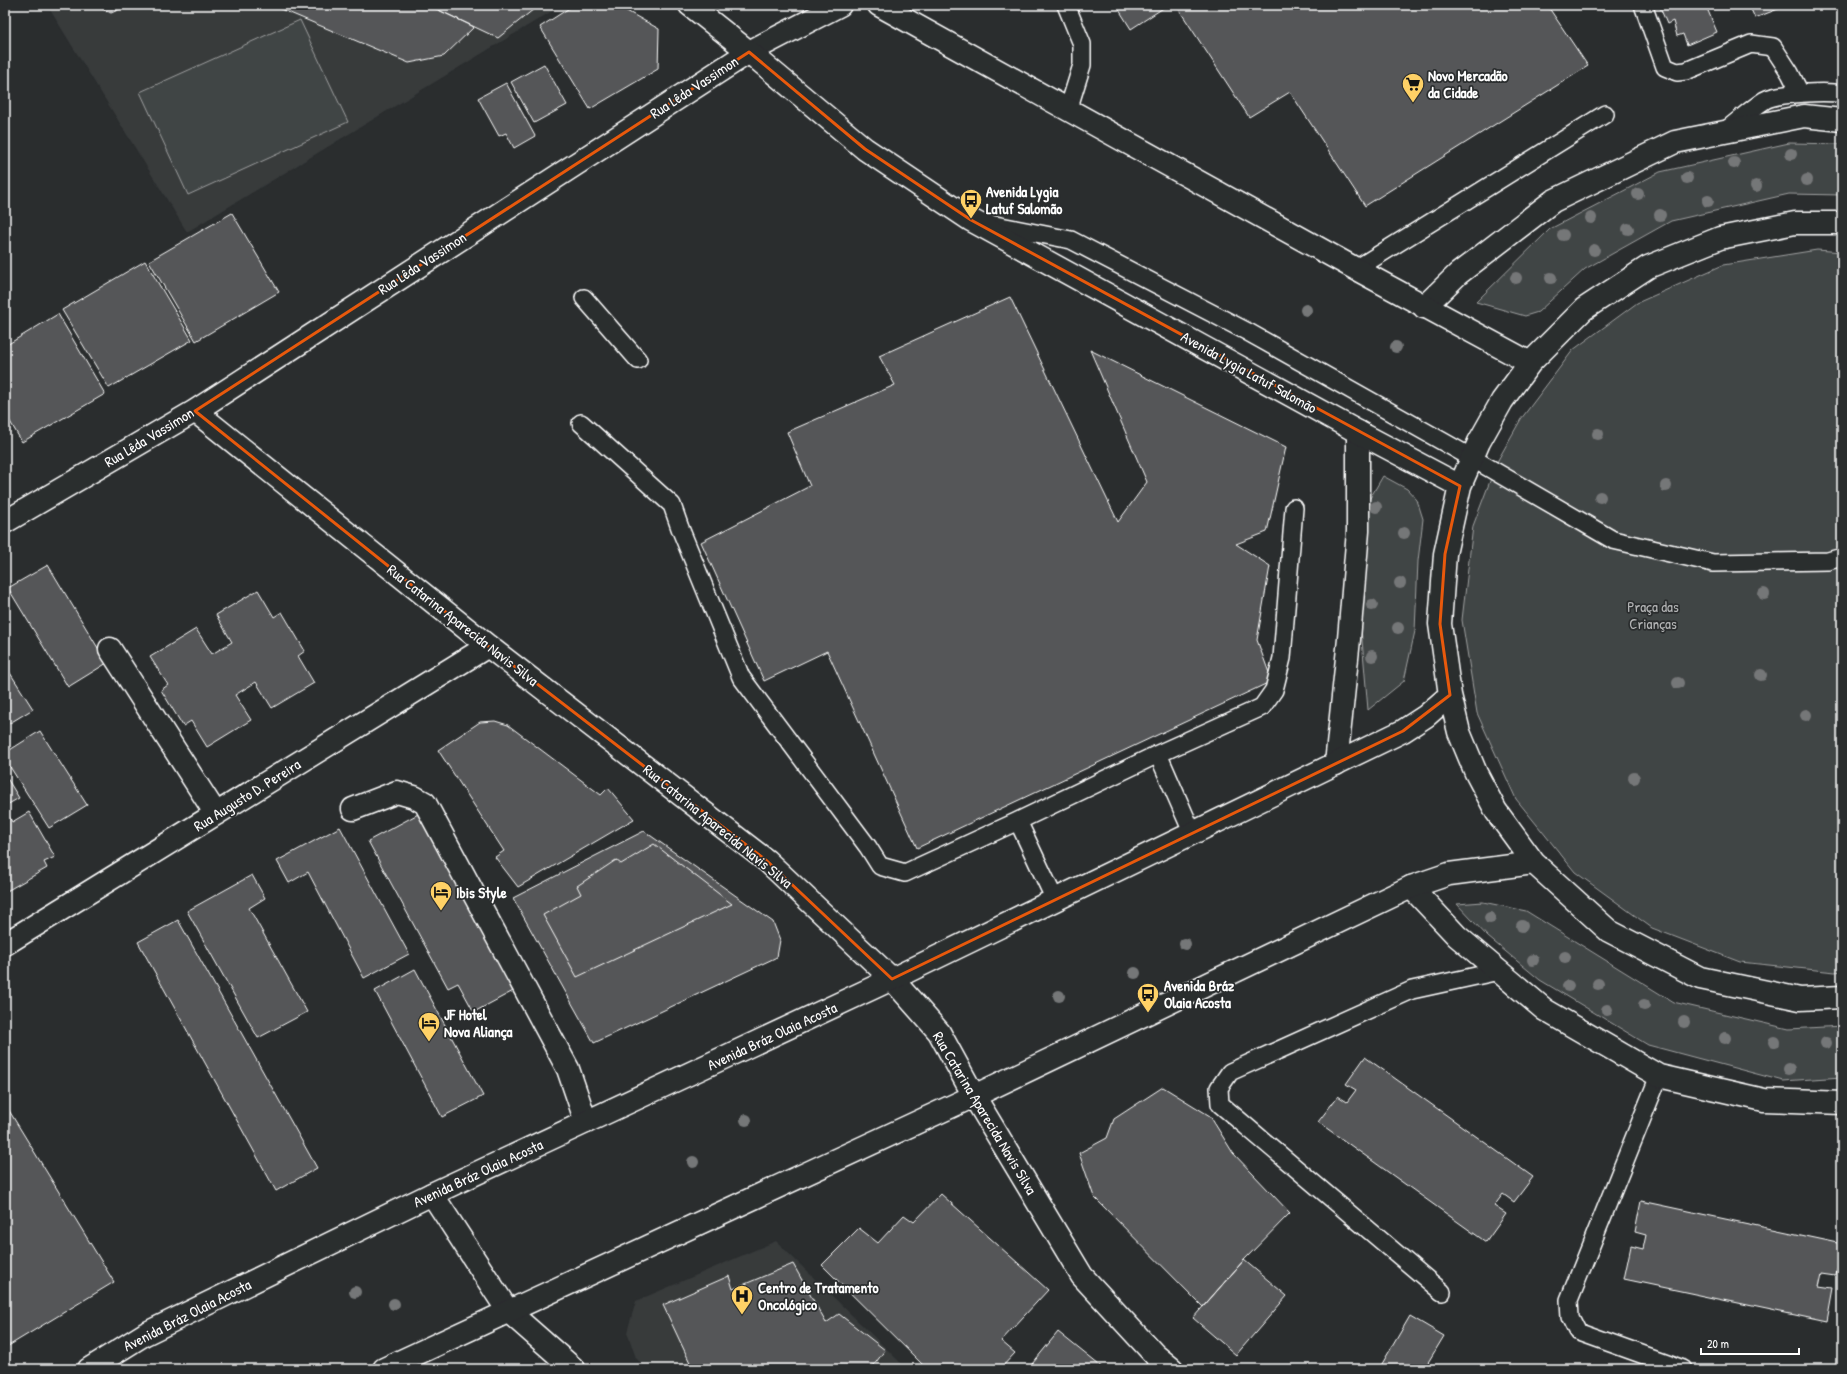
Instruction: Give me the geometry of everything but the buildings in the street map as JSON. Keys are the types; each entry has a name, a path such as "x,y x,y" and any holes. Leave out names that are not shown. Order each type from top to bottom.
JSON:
{"main road":[{"name":"Avenida Lygia Latuf Salomão","path":"690,5 865,149 971,220 1358,432 1460,486"},
{"name":"Rua Lêda Vassimon","path":"5,522 195,411 749,52 840,5"},
{"path":"879,5 1424,307 1530,363"},
{"path":"1424,307 1458,274 1552,201 1675,142 1804,116 1842,120"},
{"path":"1842,223 1795,223 1720,238 1648,267 1584,309 1530,363 1502,401 1479,442 1460,486 1445,554 1440,624 1450,695 1459,732 1476,773 1496,811 1520,846 1534,863 1609,931 1700,978 1800,999 1842,997"},
{"name":"Rua Catarina Aparecida Navis Silva","path":"195,411 488,646 767,861 892,979 939,1032 974,1096 1082,1276 1155,1355 1172,1369"},
{"path":"1336,764 1358,531 1358,432"},
{"name":"Rua Augusto D. Pereira","path":"5,944 488,646"},
{"path":"110,648 216,814"},
{"name":"Avenida Bráz Olaia Acosta","path":"89,1369 145,1334 432,1194 892,979 1192,832 1403,731 1426,716 1450,695"},
{"path":"353,809 398,792 414,797 425,803 568,1069 586,1122"},
{"path":"384,1369 974,1096 1411,888 1449,874 1534,863"},
{"path":"1411,888 1457,936 1545,1010 1660,1076 1764,1100 1842,1103"},
{"path":"432,1194 508,1311 574,1369"}],"lane":[{"path":"1066,5 1082,44 1082,65 1068,110"},
{"path":"1643,5 1665,67 1677,72 1686,71 1751,44 1772,47 1790,73 1800,93"},
{"path":"1724,132 1766,99 1800,93 1842,94"},
{"path":"1356,269 1605,114"},
{"path":"971,220 1071,240 1248,332 1472,458 1613,540 1713,563 1828,561 1842,557"},
{"path":"584,298 638,360"},
{"path":"581,423 672,505 741,677 868,847 880,866 905,873 1158,754 1262,707 1274,690 1282,658 1294,508"},
{"path":"1158,754 1192,832"},
{"path":"1018,821 1055,900"},
{"path":"1442,1292 1220,1104 1220,1088 1230,1072 1412,990 1498,971"},
{"path":"1660,1076 1569,1300 1570,1317 1577,1331 1683,1369"}],"highlighted area":[{"path":"749,52 865,149 971,220 1460,486 1445,554 1440,624 1450,695 1403,731 892,979 767,861 488,646 195,411"}],"shaded area":[{"path":"47,5 562,5 187,232"},
{"name":"Centro de Tratamento Oncológico","path":"776,1241 907,1369 646,1369 636,1358 627,1332 636,1301"}],"green space":[{"path":"300,20 348,122 188,195 140,92"},
{"path":"1789,143 1842,144 1842,195 1789,194 1671,221 1585,269 1538,312 1525,316 1476,302 1550,229 1660,172"},
{"name":"Praça das Crianças","path":"1817,250 1842,252 1842,971 1835,972 1740,962 1652,928 1575,872 1516,799 1477,713 1462,620 1473,526 1498,460 1521,419 1573,350 1637,303 1723,265"},
{"path":"1383,476 1407,489 1417,500 1423,519 1418,561 1415,631 1404,681 1368,710 1361,628 1364,549 1369,500"},
{"path":"1483,902 1526,911 1673,1002 1789,1029 1842,1026 1842,1077 1783,1081 1648,1045 1540,980 1488,937 1457,904"}],"place":[{"name":"Novo Mercadão da Cidade","path":"1413,104"},
{"name":"Avenida Lygia Latuf Salomão","path":"971,220"},
{"name":"Ibis Style","path":"441,912"},
{"name":"Avenida Bráz Olaia Acosta","path":"1148,1014"},
{"name":"JF Hotel Nova Aliança","path":"429,1042"},
{"name":"Centro de Tratamento Oncológico","path":"742,1316"}]}
